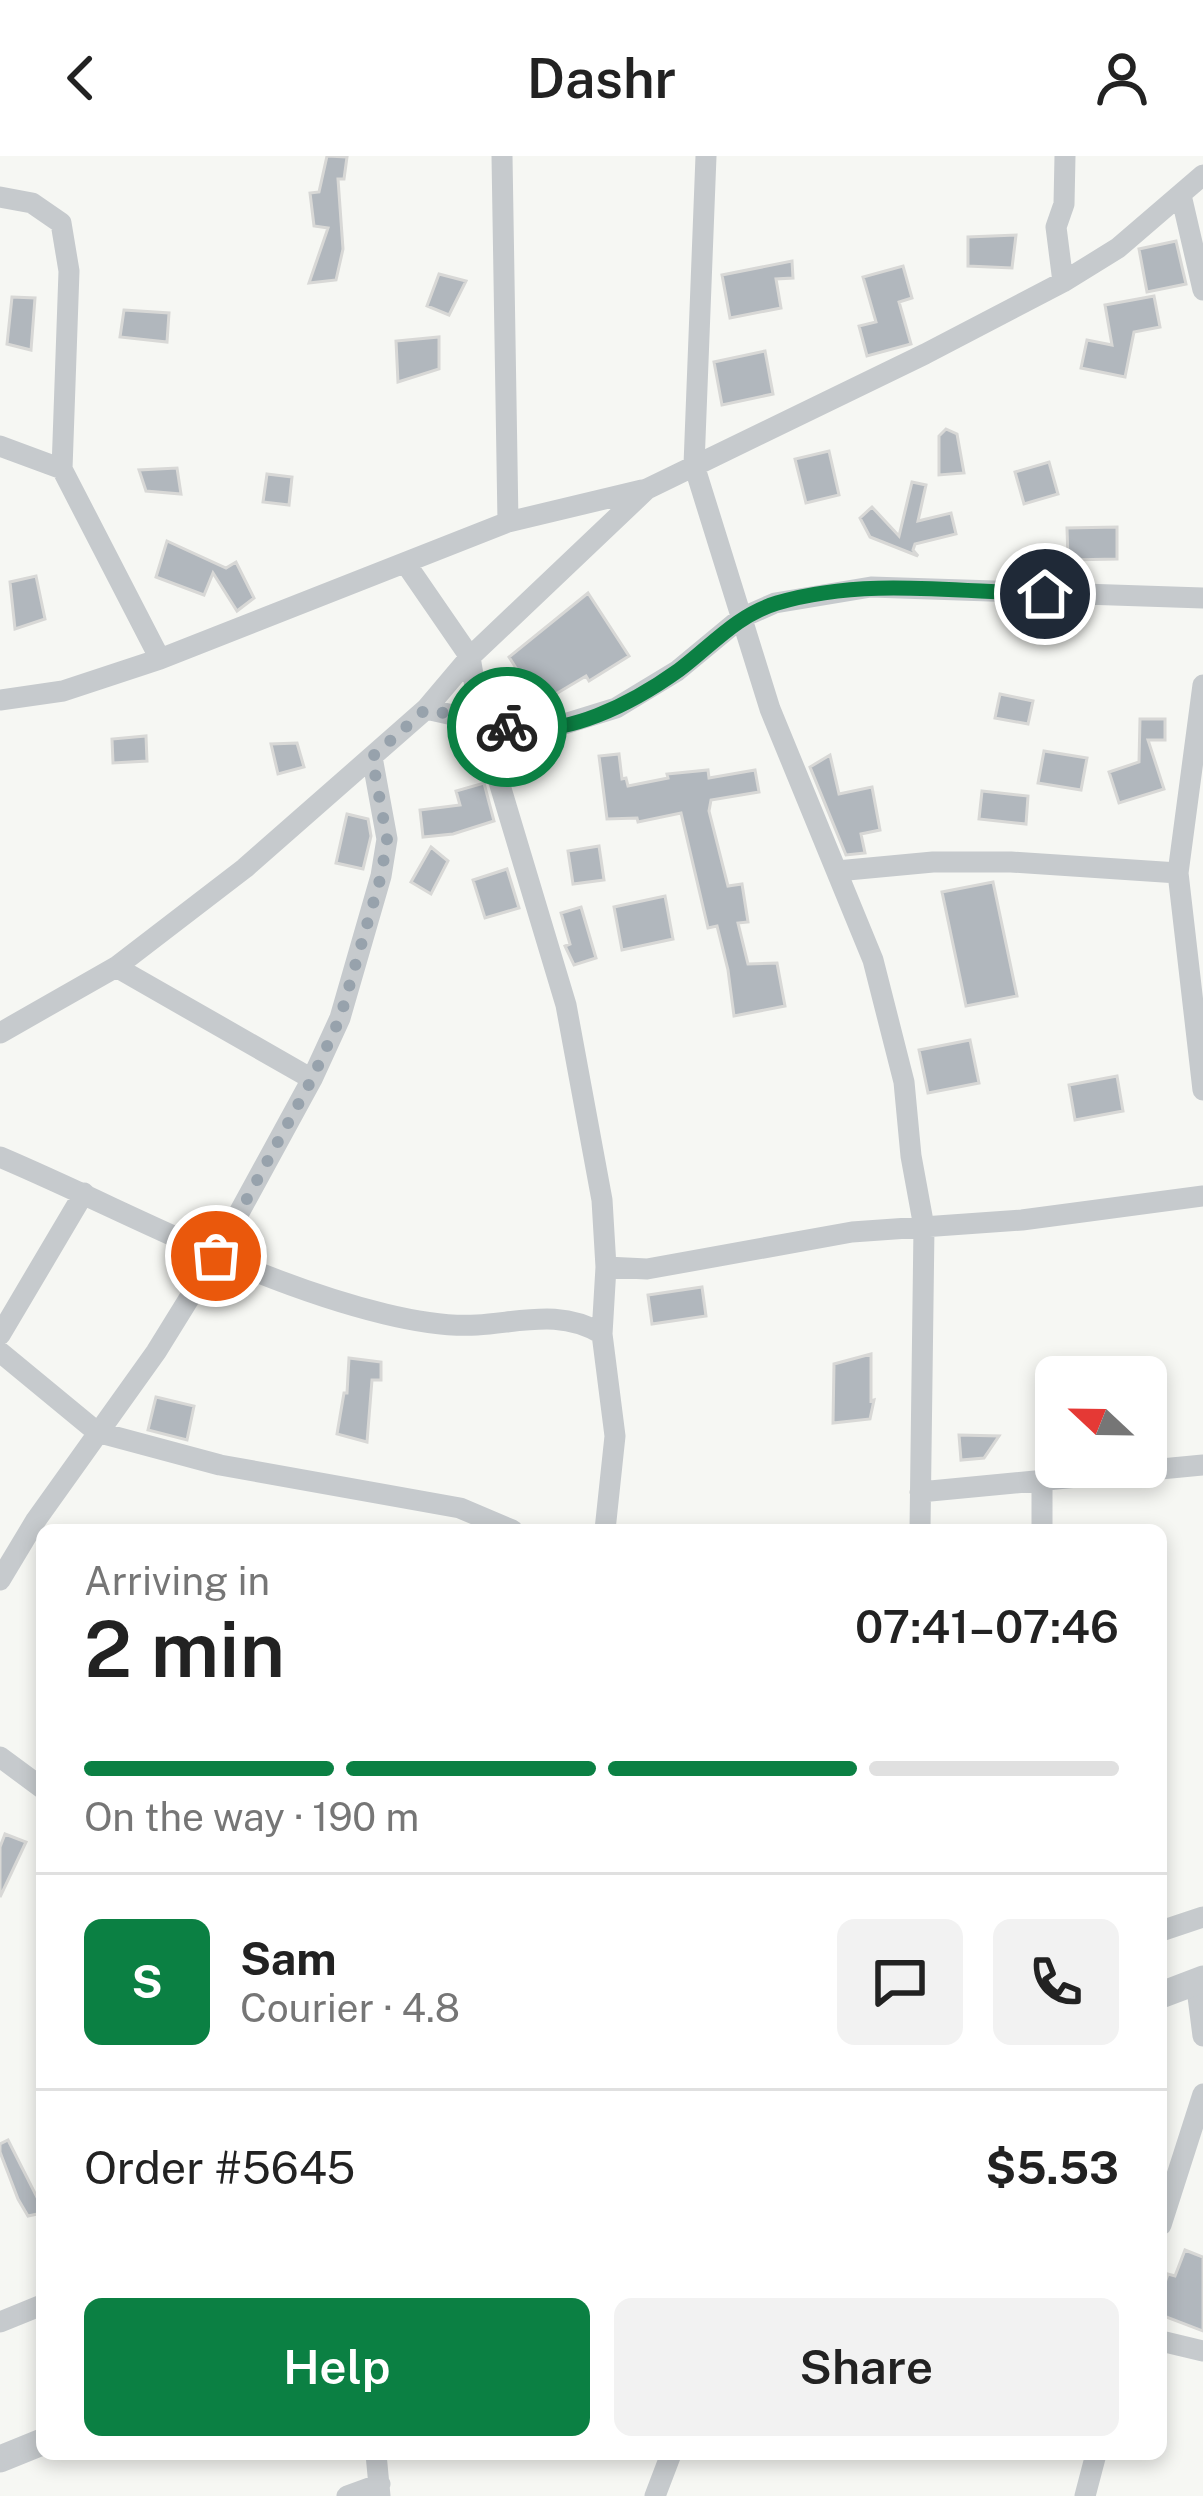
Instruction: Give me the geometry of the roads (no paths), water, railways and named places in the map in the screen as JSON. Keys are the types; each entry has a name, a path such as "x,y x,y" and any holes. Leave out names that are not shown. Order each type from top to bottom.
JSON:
{"street":[{"path":"502,156 508,523"},
{"path":"706,156 694,465 770,710 873,961 904,1082 924,1227 920,1524"},
{"path":"1063,282 1056,227 1064,204 1065,156"},
{"path":"0,700 63,691 160,659 508,523 646,489 1063,282 1118,248 1203,176"},
{"path":"1180,195 1203,290"},
{"path":"0,197 32,203 61,224 69,271 62,469 160,659"},
{"path":"0,446 62,469"},
{"path":"0,1033 116,967 245,868 426,709 470,656 646,489"},
{"path":"406,564 470,656 481,722 566,1005 602,1200 606,1267 602,1334 615,1436 606,1524"},
{"path":"426,709 524,731 561,725 616,708 677,671 741,618 775,603 871,587 1203,598"},
{"path":"1203,685 1178,873 1203,1090"},
{"path":"37,1524 216,1256 340,1018 387,839 372,757"},
{"path":"837,871 952,862 1178,873"},
{"path":"116,967 312,1079"},
{"path":"0,1157 216,1256 328,1298 386,1314 472,1325 568,1318 602,1334"},
{"path":"0,1335 84,1193"},
{"path":"606,1267 646,1269 852,1232 1022,1220 1203,1196"},
{"path":"0,1352 97,1432 220,1465 460,1508 498,1524"},
{"path":"1167,1469 1203,1465"},
{"path":"920,1492 1035,1483"},
{"path":"1042,1488 1042,1524"},
{"path":"0,1580 36,1525"},
{"path":"0,1757 36,1784"},
{"path":"1167,1929 1203,1917"},
{"path":"1167,1993 1200,1980 1203,2036"},
{"path":"1167,2206 1203,2094"},
{"path":"0,2322 36,2308"},
{"path":"1167,2342 1203,2351"},
{"path":"0,2459 36,2444"},
{"path":"347,2496 380,2490 377,2460"},
{"path":"655,2496 669,2460"},
{"path":"1085,2496 1094,2460"}]}
